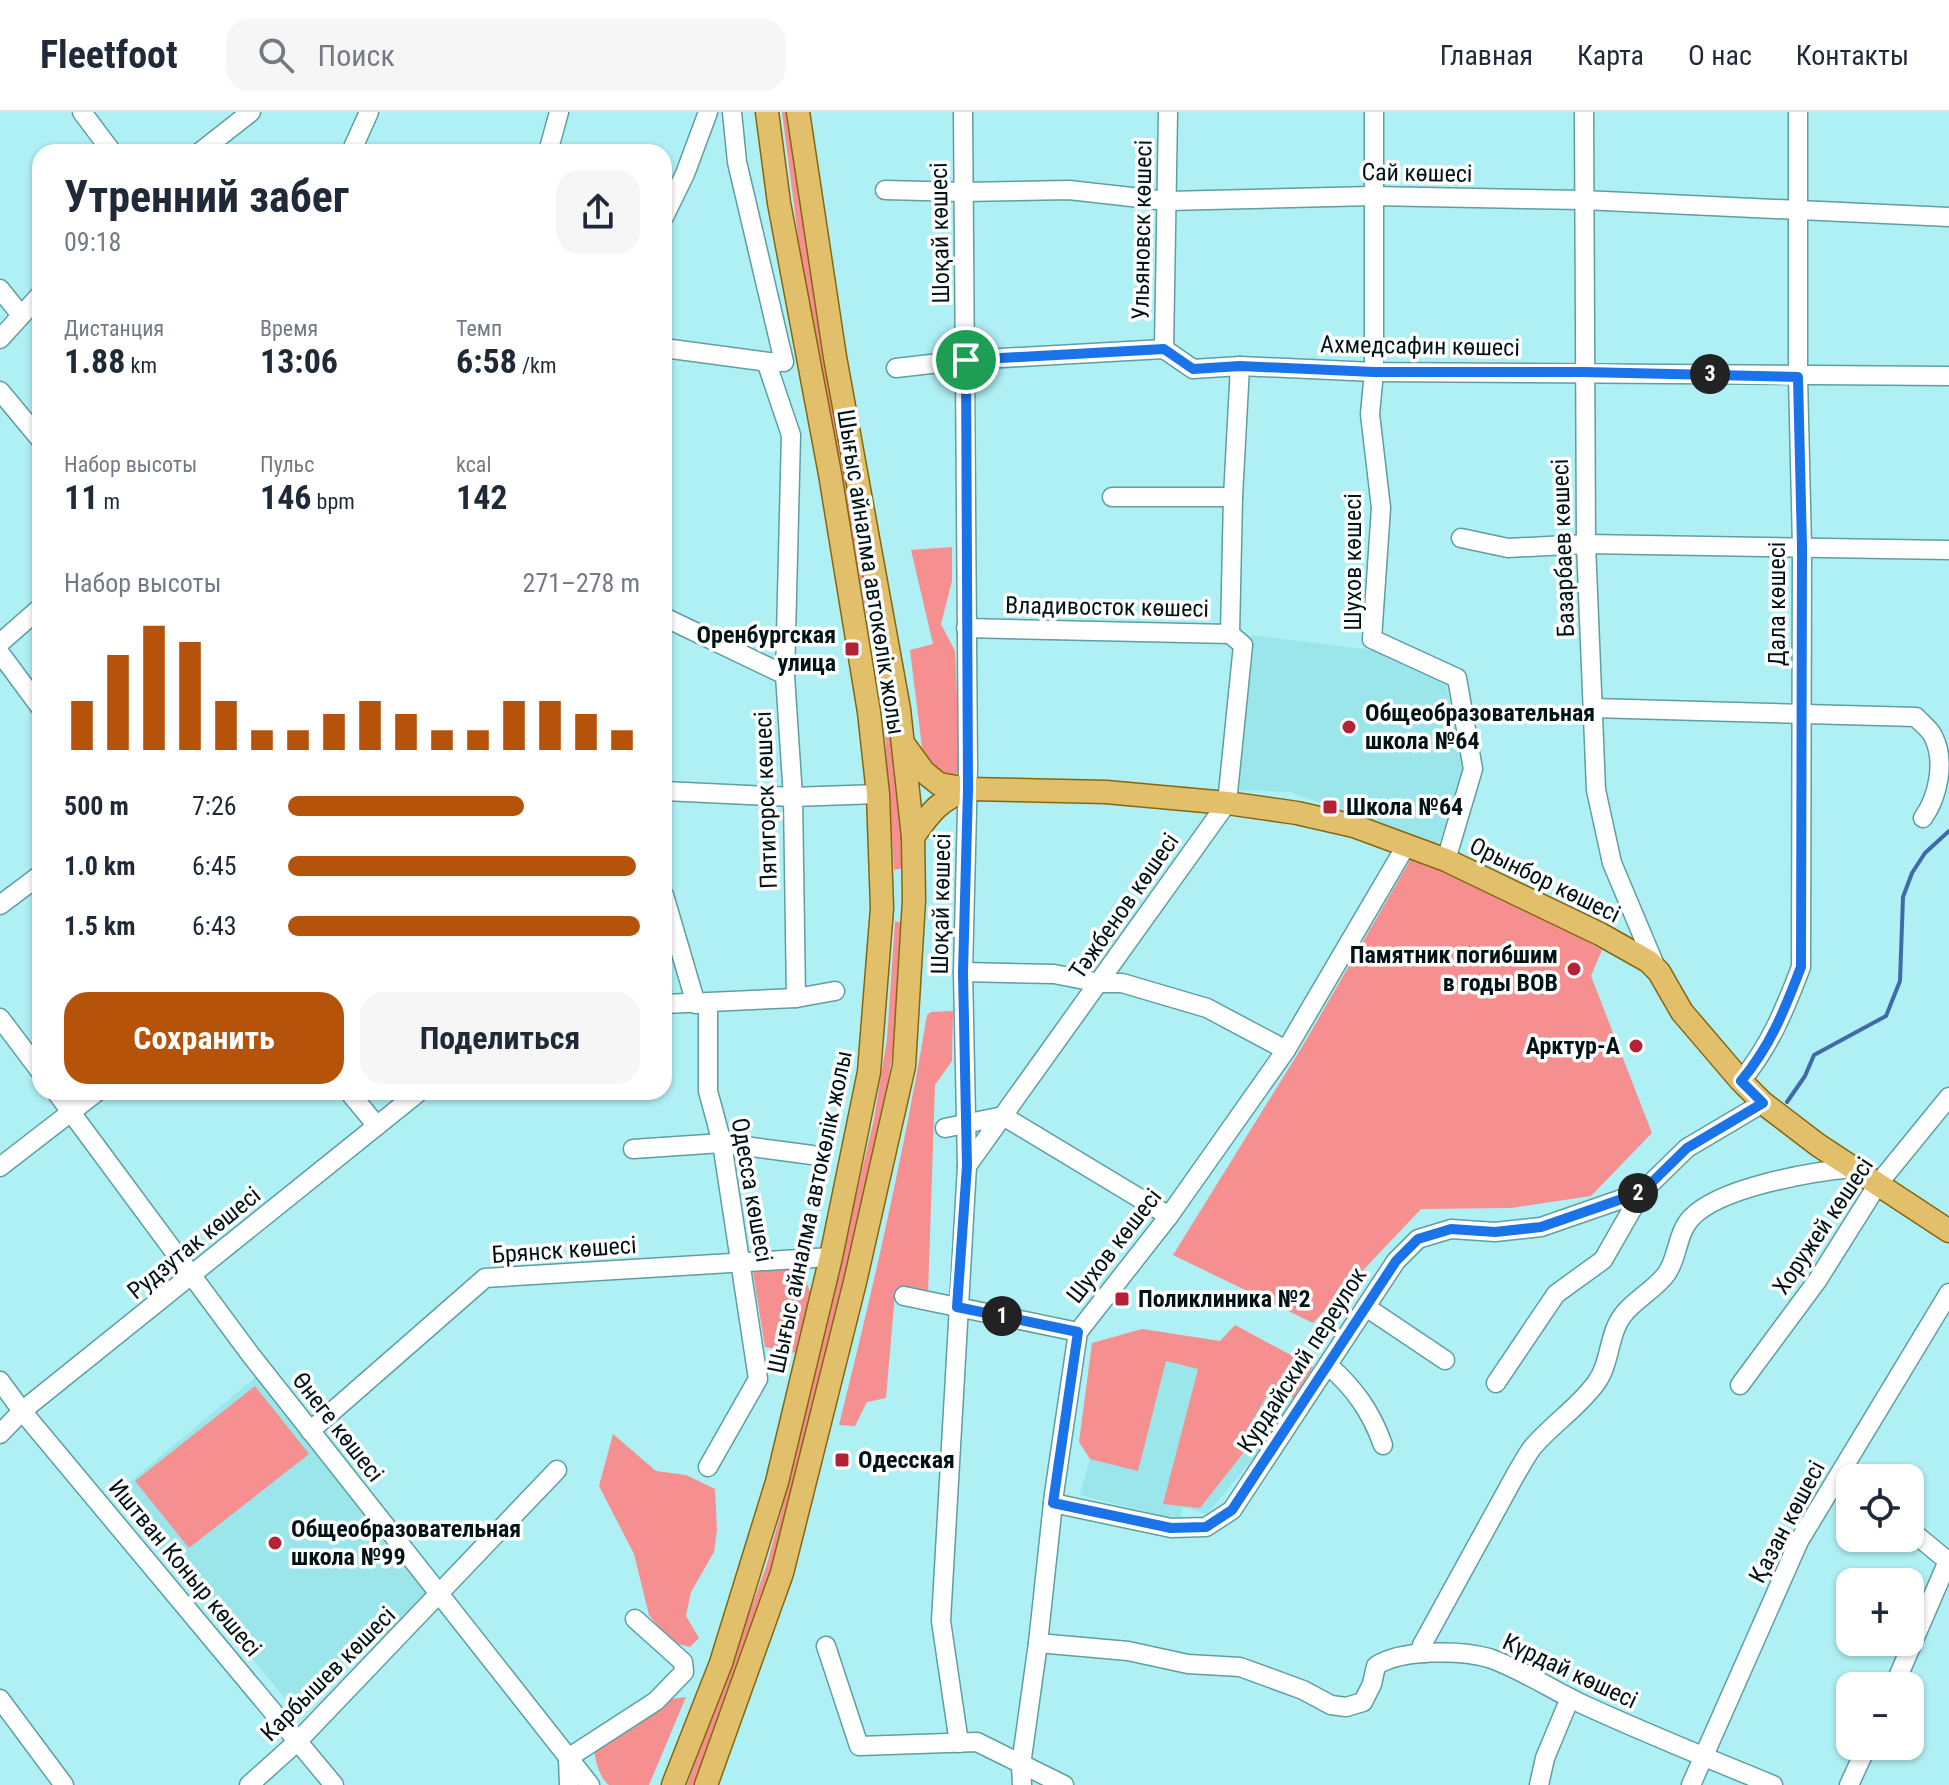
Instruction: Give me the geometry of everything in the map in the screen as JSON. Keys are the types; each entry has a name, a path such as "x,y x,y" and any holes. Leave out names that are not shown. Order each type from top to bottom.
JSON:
{"main road":[{"name":"Шығыс айналма автокөлік жолы","path":"673,1785 721,1663 777,1482 831,1257 869,1072 882,908 878,794 852,605 779,203 767,112"},
{"name":"Шығыс айналма автокөлік жолы","path":"706,1785 782,1573 855,1282 904,1066 914,900 913,837 904,745 885,624 835,357 798,112"},
{"path":"904,745 924,772 939,784 968,789"},
{"path":"913,837 934,807 968,789"},
{"name":"Орынбор көшесі","path":"968,789 1106,792 1227,803 1322,817 1446,860 1600,934 1648,961 1659,972 1682,1012 1763,1103 1852,1168 1949,1231"}],"street":[{"path":"82,112 106,144"},
{"path":"210,144 251,112"},
{"path":"355,144 369,112"},
{"path":"550,144 559,112"},
{"path":"672,201 708,112"},
{"name":"Пятигорск көшесі","path":"732,112 737,162 791,435 785,675 793,797 796,998"},
{"name":"Шоқай көшесі","path":"959,1743 941,1621 967,1166 963,972 968,789 963,112"},
{"name":"Ульяновск көшесі","path":"1164,349 1168,112"},
{"name":"Шухов көшесі","path":"1374,112 1374,372 1370,414 1381,508 1372,639 1457,678 1473,769 1446,860"},
{"name":"Базарбаев көшесі","path":"1584,112 1586,544 1596,790 1612,863 1659,972"},
{"name":"Дала көшесі","path":"1741,1081 1758,1061 1780,1023 1801,967 1802,547 1798,377 1798,112"},
{"name":"Сай көшесі","path":"885,190 1069,190 1167,201 1372,196 1583,200 1949,217"},
{"path":"0,289 20,314"},
{"path":"0,339 32,303"},
{"path":"672,349 776,363 808,360"},
{"path":"896,368 966,360 1164,349"},
{"name":"Ахмедсафин көшесі","path":"1164,349 1193,369 1240,366 1374,372 1949,376"},
{"name":"Тәжбенов көшесі","path":"967,1166 1227,803 1237,639 1233,497 1240,366"},
{"path":"0,391 32,429"},
{"path":"1112,497 1233,497"},
{"path":"1461,538 1508,548 1586,544 1949,550"},
{"path":"0,643 32,615"},
{"path":"672,621 785,675"},
{"name":"Владивосток көшесі","path":"966,628 1237,639"},
{"path":"0,653 32,696"},
{"path":"1593,708 1916,717 1933,735 1938,753 1938,786 1933,803 1923,818"},
{"path":"672,791 793,797 878,794"},
{"name":"Шухов көшесі","path":"1022,1785 1021,1765 1053,1503 1078,1332 1169,1216 1286,1050 1407,844"},
{"path":"0,905 32,881"},
{"name":"Одесса көшесі","path":"672,918 702,1004 708,1091 722,1143 758,1379 708,1467"},
{"path":"963,972 1054,974 1100,983 1122,983 1207,1008 1286,1050"},
{"path":"672,1004 796,998 835,991"},
{"path":"0,1018 32,1060"},
{"name":"Хоружей көшесі","path":"1740,1385 1817,1281 1878,1184 1949,1097"},
{"name":"Өнеге көшесі","path":"62,1100 310,1431 590,1785"},
{"path":"0,1167 87,1100"},
{"path":"356,1100 377,1126"},
{"name":"Рудзутак көшесі","path":"0,1434 22,1411 409,1100"},
{"path":"1496,1383 1556,1294 1603,1260 1642,1192 1687,1148 1763,1103"},
{"path":"945,1128 1003,1116 1169,1216"},
{"path":"633,1149 722,1143 812,1155"},
{"path":"1424,1653 1422,1645 1516,1474 1532,1448 1596,1382 1605,1368 1622,1316 1667,1273 1691,1218 1709,1206 1751,1188 1801,1173 1852,1168"},
{"name":"Курдайский переулок","path":"1053,1503 1171,1528 1206,1527 1232,1510 1396,1261 1418,1239 1451,1229 1495,1232 1541,1227 1642,1192"},
{"name":"Брянск көшесі","path":"310,1431 485,1278 831,1257"},
{"name":"Қазан көшесі","path":"1851,1464 1949,1293"},
{"path":"904,1296 1078,1332"},
{"path":"1366,1307 1445,1360"},
{"path":"1328,1365 1363,1401 1383,1445"},
{"name":"Иштван Коныр көшесі","path":"0,1381 334,1785"},
{"name":"Карбышев көшесі","path":"249,1785 298,1741 557,1470"},
{"name":"Қазан көшесі","path":"1691,1785 1799,1541 1836,1488"},
{"path":"1900,1672 1948,1561 1924,1541"},
{"path":"569,1785 568,1758 656,1701 684,1672 683,1662 635,1619"},
{"name":"Күрдай көшесі","path":"1038,1643 1128,1651 1188,1664 1240,1667 1303,1690 1331,1705 1346,1707 1363,1702 1376,1666 1385,1660 1424,1653 1465,1653 1490,1659 1570,1698 1773,1785"},
{"path":"826,1646 859,1746 977,1742 1064,1785"},
{"path":"1539,1785 1545,1758 1570,1698"},
{"path":"0,1699 6,1720 64,1785"},
{"path":"1849,1785 1861,1760"}],"shaded area":[{"path":"782,112 791,112 890,703 904,868 894,870 883,705 799,244"},
{"path":"952,547 952,581 941,624 955,651 960,767 956,775 945,778 924,763 910,650 933,644 911,550"},
{"name":"Общеобразовательная школа №64","path":"1251,635 1371,650 1446,685 1464,769 1438,846 1290,792 1239,790"},
{"path":"1412,857 1554,922 1602,950 1591,976 1652,1133 1591,1196 1511,1208 1421,1209 1313,1323 1173,1255 1302,1047"},
{"path":"895,921 903,923 894,1043 882,1119 844,1287 776,1566 697,1785 687,1785 767,1564 786,1494 874,1119 887,1039"},
{"path":"953,1011 952,1061 935,1085 928,1295 895,1294 886,1398 867,1402 855,1426 839,1425 887,1221 927,1015"},
{"path":"752,1266 778,1266 802,1271 811,1294 796,1353 765,1347"},
{"path":"1235,1325 1313,1367 1293,1398 1272,1387 1245,1433 1255,1438 1200,1508 1163,1504 1198,1369 1166,1361 1138,1471 1090,1459 1079,1442 1092,1343 1142,1329 1220,1341"},
{"path":"1142,1329 1271,1349 1298,1367 1293,1398 1266,1443 1207,1514 1183,1507 1180,1520 1080,1495 1128,1346"},
{"name":"Общеобразовательная школа №99","path":"256,1377 436,1592 294,1709 115,1494"},
{"path":"255,1386 309,1454 189,1548 135,1481"},
{"path":"613,1434 656,1471 686,1475 715,1489 717,1530 714,1552 691,1592 686,1616 699,1638 690,1647 670,1642 649,1615 634,1554 599,1486"},
{"path":"686,1697 649,1785 609,1785 599,1771 593,1742 656,1701"}],"waterway":[{"path":"1787,1102 1805,1076 1814,1055 1886,1016 1900,981 1903,897 1912,873 1925,853 1949,831"}],"place":[{"name":"Оренбургская улица","path":"852,649"},
{"name":"Общеобразовательная школа №64","path":"1349,727"},
{"name":"Школа №64","path":"1330,807"},
{"name":"Памятник погибшим в годы ВОВ","path":"1574,969"},
{"name":"Арктур-А","path":"1636,1046"},
{"name":"Поликлиника №2","path":"1122,1299"},
{"name":"Одесская","path":"842,1460"},
{"name":"Общеобразовательная школа №99","path":"275,1543"}],"route":[{"path":"1164,349 1193,369 1240,366 1374,372 1584,372 1798,377 1802,547 1801,967 1780,1023 1758,1061 1741,1081 1763,1103 1687,1148 1642,1192 1541,1227 1495,1232 1451,1229 1418,1239 1396,1261 1232,1510 1206,1527 1171,1528 1053,1503 1078,1332 957,1307 967,1166 963,972 968,789 966,360 1164,349"}]}
